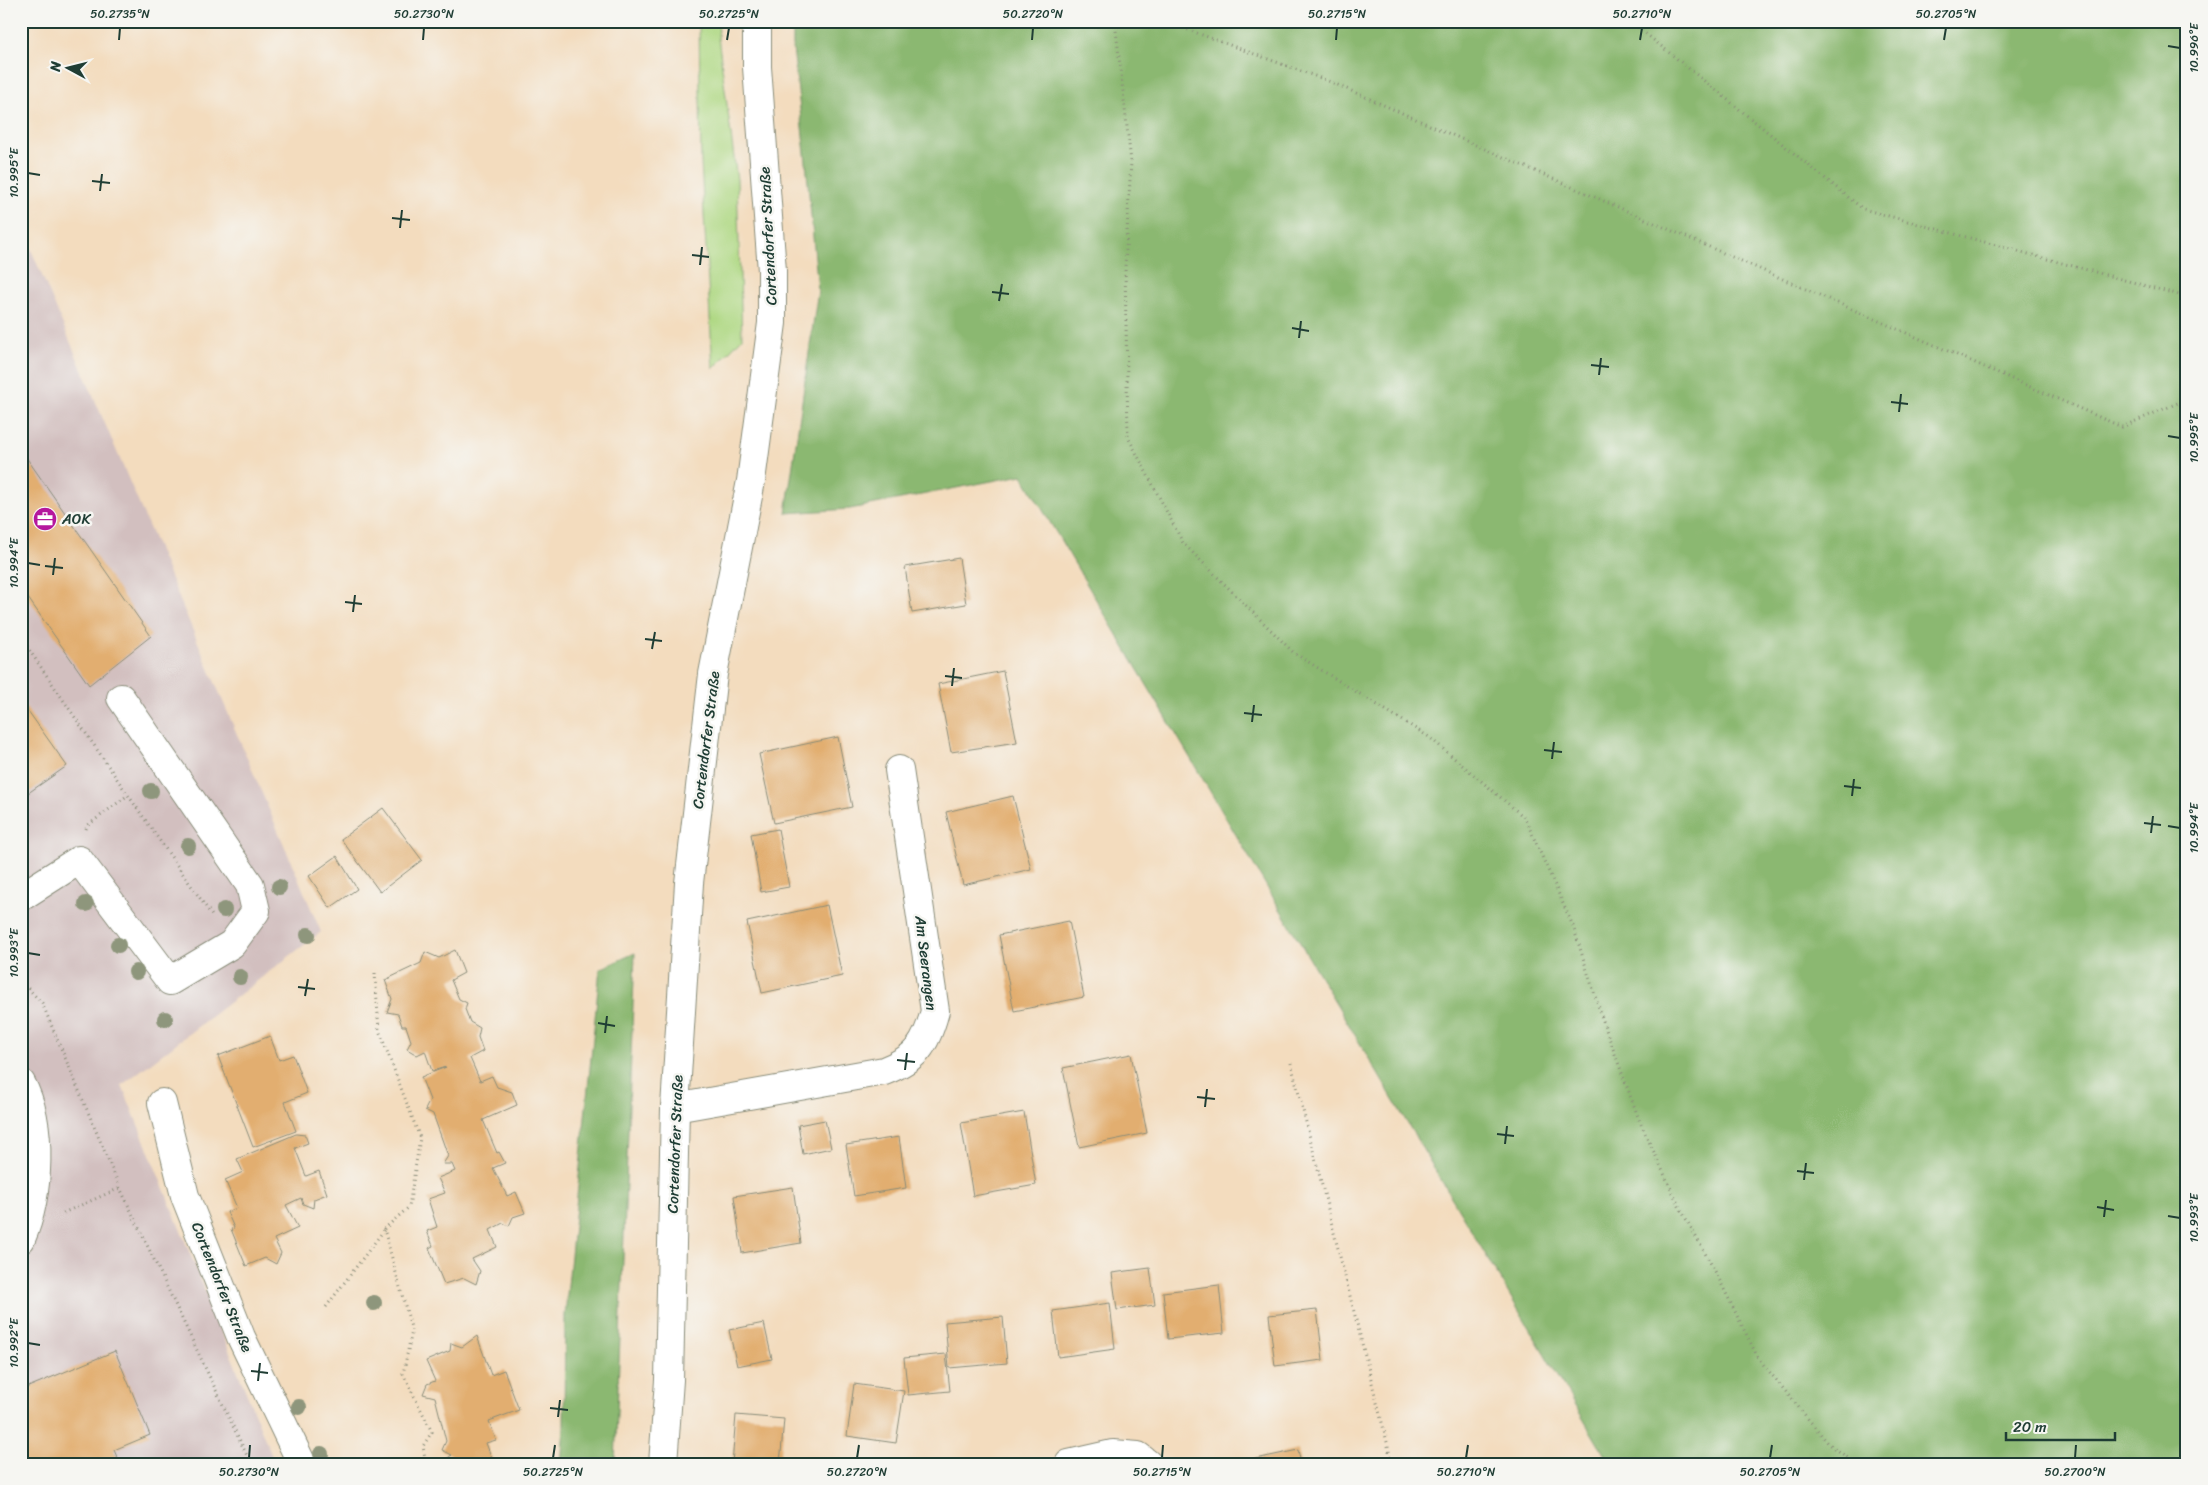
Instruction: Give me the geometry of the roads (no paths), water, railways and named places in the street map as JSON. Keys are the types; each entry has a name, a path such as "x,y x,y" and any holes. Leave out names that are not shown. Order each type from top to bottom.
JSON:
{"street":[{"name":"Cortendorfer Straße","path":"663,1464 668,1380 674,1108 689,883 713,674 751,480 772,323 772,271 757,68 757,21"},
{"path":"21,897 79,860 170,982 232,944 256,911 250,885 121,698"},
{"name":"Am Seerangen","path":"674,1108 884,1071 902,1064 918,1052 929,1032 935,1011 899,770"},
{"path":"21,1083 26,1092 37,1143 34,1198 23,1234"},
{"name":"Cortendorfer Straße","path":"162,1103 185,1196 240,1337 302,1464"},
{"path":"1069,1464 1114,1454 1138,1456 1148,1464"}],"place":[{"name":"AOK","path":"45,519"}]}
